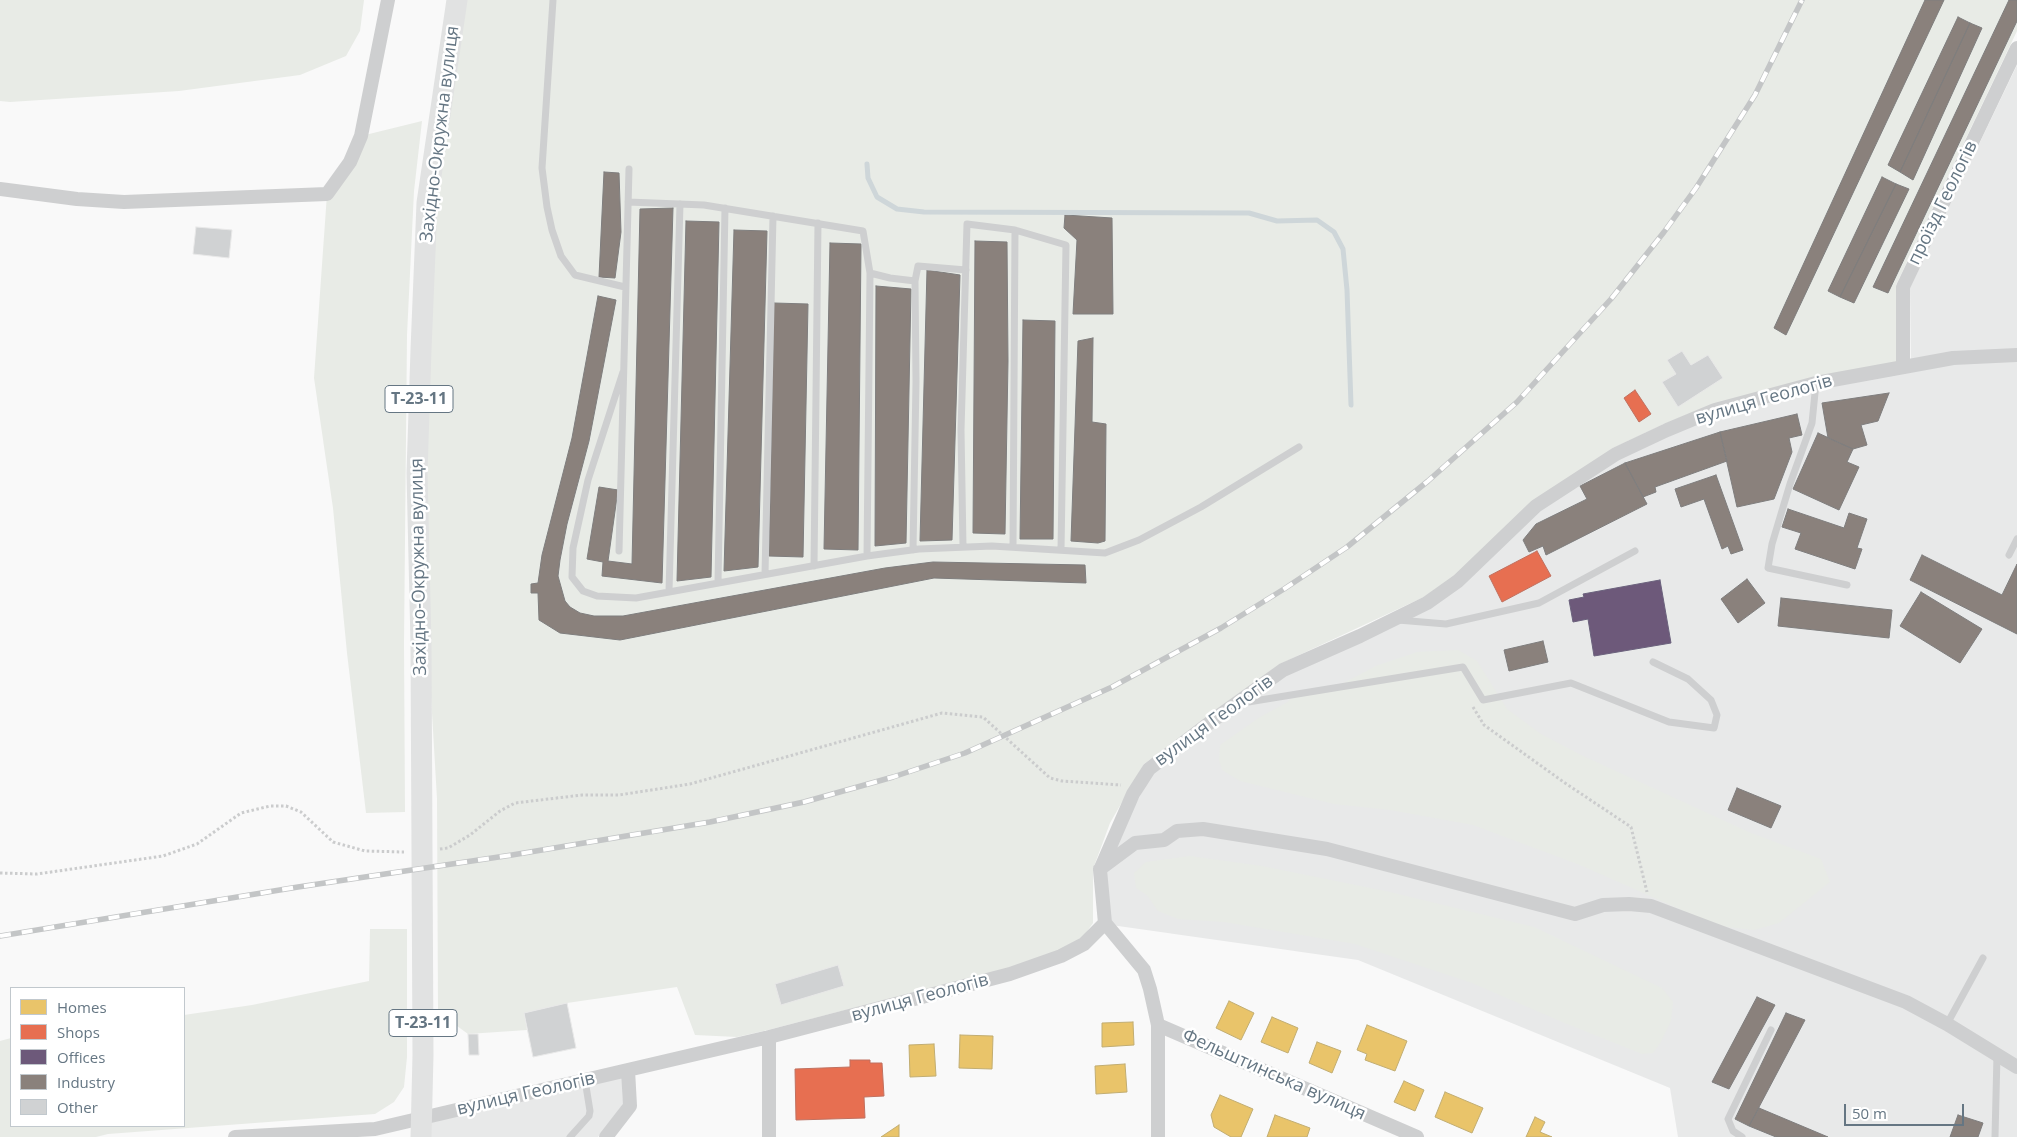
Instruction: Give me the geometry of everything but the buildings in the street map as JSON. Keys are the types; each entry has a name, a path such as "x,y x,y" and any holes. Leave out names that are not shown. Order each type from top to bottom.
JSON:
{"main road":[{"name":"Західно-Окружна вулиця","path":"421,1128 423,928 421,644 417,473 427,202 457,0"}],"street":[{"path":"0,189 77,199 124,202 327,194 350,162 361,136 388,0"},
{"name":"проїзд Геологів","path":"1903,366 1903,287 2017,48"},
{"name":"вулиця Геологів","path":"235,1137 421,1128 585,1080 769,1037 1010,974 1062,956 1084,944 1105,923 1100,870 1137,787 1149,769 1283,670 1360,636 1427,603 1458,581 1536,506 1616,454 1715,410 1816,383 1953,358 2017,354"},
{"path":"1100,870 1135,843 1164,840 1177,831 1202,829 1327,849 1575,914 1603,905 1629,904 1651,906 1906,1002 1947,1024 2017,1067"},
{"path":"1105,923 1144,970 1150,988 1158,1025 1158,1137"},
{"name":"Фельштинська вулиця","path":"1158,1025 1417,1137"},
{"path":"769,1037 769,1137"},
{"path":"606,1137 630,1106 628,1070"}],"lane":[{"path":"553,0 542,168 552,230 561,256 575,275 625,287"},
{"path":"618,551 629,169"},
{"path":"628,202 725,208 863,231 870,273 867,556"},
{"path":"669,591 680,204"},
{"path":"718,582 725,208"},
{"path":"765,574 773,216"},
{"path":"814,566 818,222"},
{"path":"963,547 961,430 967,224 1015,230 1066,246 1061,550"},
{"path":"1013,547 1015,230"},
{"path":"913,550 916,382 915,281 918,266 966,270"},
{"path":"870,273 915,281"},
{"path":"623,372 588,480 573,548 572,577 583,591 597,596 636,598 867,556 913,550 1013,547 1105,553 1139,540 1202,506 1299,447"},
{"path":"1816,383 1812,423 1790,484 1772,544 1768,568 1847,585"},
{"path":"2009,554 2017,539"},
{"path":"1393,619 1446,624 1539,603 1635,550"},
{"path":"1234,705 1463,667 1483,700 1572,684 1669,722 1714,728 1717,715 1711,700 1688,679 1653,662"},
{"path":"1947,1024 1983,958"},
{"path":"1742,1137 1733,1131 1728,1119 1771,1030"},
{"path":"1995,1137 1997,1054"},
{"path":"570,1137 589,1116 590,1110 585,1080"}],"path":[{"path":"1472,682 1471,703 1484,725 1565,783 1630,826 1651,906"},
{"path":"439,849 448,848 470,835 500,811 515,803 582,795 619,795 690,784 942,713 983,717 1050,778 1062,781 1137,787"},
{"path":"0,873 37,874 163,856 197,844 241,813 270,806 286,806 302,812 334,842 365,851 395,853 413,851"}],"shaded area":[{"path":"0,0 364,0 360,31 346,56 300,75 179,91 10,102 0,101"},
{"path":"465,0 2017,0 2017,31 1896,285 1896,362 1713,404 1613,448 1454,576 1424,597 1280,664 1144,764 1110,823 1093,869 1093,923 1083,937 1059,950 1008,968 737,1037 695,1035 677,987 567,1003 524,1013 527,1030 468,1034 438,1012 437,799 428,644 424,473 434,203"},
{"path":"2017,65 2017,1137 1678,1137 1670,1088 1358,960 1111,925 1106,870 1122,828 1153,773 1286,675 1430,607 1540,511 1619,459 1717,415 1818,389 1911,372 1910,288"},
{"path":"422,121 414,191 407,335 404,643 405,812 366,813 347,653 333,508 314,378 327,194 361,136"},
{"path":"1458,650 1477,661 1507,709 1541,734 1581,755 1751,833 1821,859 1830,882 1779,923 1754,930 1718,926 1580,865 1473,825 1390,810 1334,804 1240,781 1222,770 1219,760 1220,745 1260,717 1286,703 1298,693 1328,691 1378,665 1417,652"},
{"path":"1190,856 1262,866 1390,892 1534,927 1662,988 1673,1002 1671,1021 1661,1042 1653,1053 1642,1054 1472,983 1355,944 1224,922 1178,919 1158,911 1147,895 1136,888 1134,873 1146,862"},
{"path":"370,929 407,929 407,1057 404,1087 394,1102 375,1114 108,1134 96,1137 0,1137 0,1041 10,1038 10,1127 185,1127 185,1015 252,1005 369,981"},
{"path":"622,1077 623,1104 598,1137 429,1137 429,1123"}],"waterway":[{"path":"867,164 868,178 877,197 897,209 924,212 1249,213 1277,221 1317,220 1334,232 1343,249 1347,290 1351,405"}],"railway":[{"path":"0,936 298,887 512,855 710,822 804,802 893,777 965,753 1112,687 1221,628 1347,547 1428,481 1517,402 1611,299 1696,188 1755,95 1802,0"}]}
